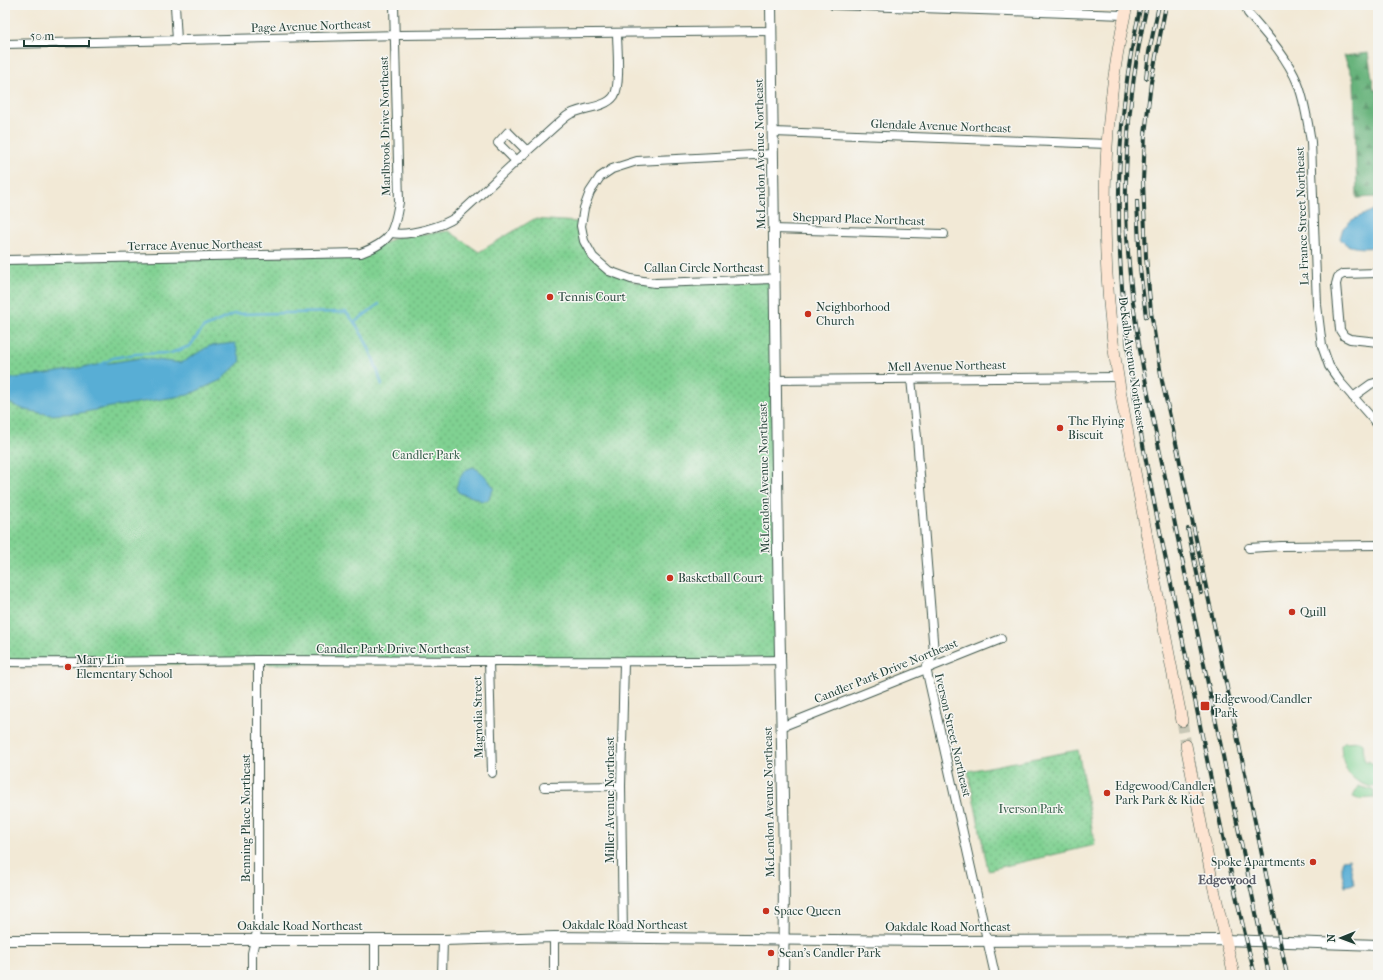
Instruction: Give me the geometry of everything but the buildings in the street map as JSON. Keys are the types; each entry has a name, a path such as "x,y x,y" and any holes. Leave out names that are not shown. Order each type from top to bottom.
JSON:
{"main road":[{"name":"DeKalb Avenue Northeast","path":"1125,10 1114,79 1106,186 1106,247 1111,324 1118,377 1182,721"},
{"path":"1186,745 1200,824 1234,975"}],"street":[{"path":"175,5 177,41"},
{"name":"Marlbrook Drive Northeast","path":"392,233 396,222 399,202 396,35 394,5"},
{"name":"McLendon Avenue Northeast","path":"771,5 773,229 781,660 784,939 783,975"},
{"path":"833,5 1125,10"},
{"name":"La France Street Northeast","path":"1246,5 1248,13 1288,63 1298,85 1307,115 1311,142 1317,305 1322,346 1329,366 1341,383 1378,425"},
{"name":"Page Avenue Northeast","path":"5,44 396,35 771,31"},
{"path":"392,233 403,234 439,226 449,222 568,115 607,102 614,95 618,83 617,33"},
{"path":"516,161 498,143 508,132 527,151"},
{"name":"Glendale Avenue Northeast","path":"773,132 1108,144"},
{"name":"Callan Circle Northeast","path":"773,154 637,161 612,169 600,177 590,192 584,208 581,226 584,241 593,257 609,271 631,280 661,282 774,279"},
{"name":"Sheppard Place Northeast","path":"773,229 944,234"},
{"name":"Terrace Avenue Northeast","path":"5,260 361,253 372,249 392,233"},
{"path":"1378,273 1343,274 1338,277 1336,284 1340,330 1344,336 1350,339 1378,342"},
{"name":"Mell Avenue Northeast","path":"776,380 1118,377"},
{"name":"Iverson Street Northeast","path":"911,379 934,652 926,668 995,975"},
{"path":"1353,397 1371,384 1378,382"},
{"path":"1249,548 1281,546 1378,545"},
{"name":"Candler Park Drive Northeast","path":"781,727 1001,638"},
{"name":"Candler Park Drive Northeast","path":"5,662 258,660 624,662 781,660"},
{"name":"Benning Place Northeast","path":"252,975 252,953 258,927 258,660"},
{"name":"Magnolia Street","path":"489,661 492,773"},
{"name":"Miller Avenue Northeast","path":"623,938 621,786 624,662"},
{"path":"544,787 621,786"},
{"path":"554,937 554,975"},
{"name":"Oakdale Road Northeast","path":"5,940 443,940 554,937 1244,940 1378,945"},
{"path":"374,939 375,975"},
{"path":"442,975 443,940"}],"green space":[{"path":"1368,53 1374,90 1378,90 1378,197 1357,198 1354,80 1344,56"},
{"name":"Candler Park","path":"534,219 578,222 588,255 637,283 770,281 778,662 5,665 5,262 362,255 396,237 449,231 479,252"},
{"path":"1360,741 1363,744 1363,757 1367,763 1368,761 1378,765 1378,785 1372,787 1357,781 1349,773 1342,757 1341,745 1344,742"},
{"name":"Iverson Park","path":"1078,750 1095,845 988,870 968,771"},
{"path":"1358,786 1374,791 1374,798 1358,799 1353,797"}],"water":[{"path":"1378,208 1378,247 1357,247 1347,245 1343,242 1340,238 1343,228 1352,220"},
{"path":"235,343 241,361 221,380 188,395 80,413 51,415 25,410 7,402 7,379 47,374 140,358 181,363 209,346"},
{"path":"473,467 485,476 494,488 488,500 481,501 458,492 456,488 459,479 465,470"},
{"path":"1349,859 1354,884 1345,886 1342,873 1342,860"}],"waterway":[{"path":"355,322 379,304"},
{"path":"100,365 113,358 136,354 171,353 190,346 203,328 234,314 346,312 364,337 382,385"}],"tunnel":[{"path":"1182,721 1186,745"}],"railway":[{"path":"1141,5 1125,94 1119,184 1121,274 1130,364 1140,430 1153,496 1225,845 1255,975"},
{"path":"1147,5 1136,62 1127,149 1127,236 1134,312 1154,426 1269,975"},
{"path":"1146,78 1149,52 1159,5"},
{"path":"1166,5 1151,82 1145,135 1143,181 1146,257 1151,312 1162,381 1287,975"},
{"path":"1137,201 1140,268 1146,317"},
{"path":"1188,529 1201,593"}],"place":[{"name":"Tennis Court","path":"550,297"},
{"name":"Neighborhood Church","path":"808,314"},
{"name":"The Flying Biscuit","path":"1060,428"},
{"name":"Basketball Court","path":"670,578"},
{"name":"Quill","path":"1292,612"},
{"name":"Mary Lin Elementary School","path":"68,667"},
{"name":"Edgewood/Candler Park","path":"1205,706"},
{"name":"Edgewood/Candler Park Park & Ride","path":"1107,793"},
{"name":"Spoke Apartments","path":"1313,862"},
{"name":"Space Queen","path":"766,911"},
{"name":"Sean's Candler Park","path":"771,953"}],"district":[{"name":"Edgewood","path":"1227,879"}]}
